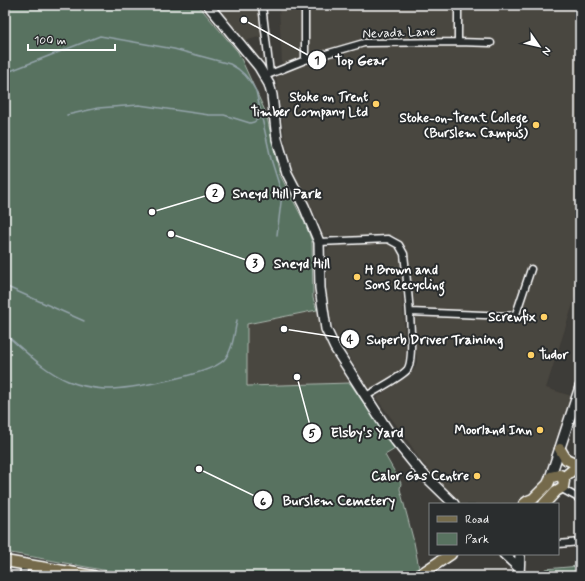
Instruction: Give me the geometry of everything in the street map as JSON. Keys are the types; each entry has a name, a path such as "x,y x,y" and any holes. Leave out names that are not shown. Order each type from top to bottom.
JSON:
{"main road":[{"path":"560,450 566,459 579,465"},
{"path":"545,503 554,486 553,475 562,477 579,465"},
{"path":"533,502 554,486"},
{"path":"441,562 450,555"},
{"path":"418,576 455,555"},
{"path":"5,561 93,576"}],"street":[{"path":"208,5 259,67 267,74"},
{"path":"262,5 269,58 267,74 272,95 277,140 287,174 304,206 319,242 320,288 326,329 335,348 390,434 419,470 453,503"},
{"path":"305,5 305,60"},
{"path":"458,5 458,42"},
{"name":"Nevada Lane","path":"267,74 305,60 364,43 491,43"},
{"path":"259,67 267,62 269,58"},
{"path":"319,242 388,239 396,242 404,254 410,312 411,361 407,370 366,396"},
{"path":"410,312 508,316 516,314 531,269"},
{"path":"580,387 560,450 554,486 580,499"},
{"path":"560,450 562,477"},
{"path":"559,544 580,542"},
{"path":"505,555 519,565"},
{"path":"23,576 25,564"}],"shaded area":[{"path":"215,5 259,5 262,36 245,41"},
{"path":"279,5 580,5 580,282 546,388 571,396 549,473 538,490 522,503 461,503 441,484 421,461 404,435 376,398 414,370 417,362 414,300 410,261 406,248 395,236 322,236 321,226 293,172 285,140 276,77 282,63"},
{"name":"H Brown and Sons Recycling","path":"389,243 400,255 406,359 403,369 370,391 338,339 327,309 327,250 332,245"},
{"path":"317,310 323,334 350,383 247,386 247,324"}],"green space":[{"path":"5,5 198,5 238,52 266,113 280,175 306,225 312,242 313,298 317,310 247,324 247,386 350,383 395,449 385,455 401,483 400,489 414,542 419,568 398,576 134,575 5,552"},
{"path":"580,566 580,576 546,576 545,569"}],"waterway":[{"path":"5,73 100,36 174,49 234,66 245,75 256,91 271,159 282,194 277,235"},
{"path":"67,115 98,108 139,105 209,115 224,115 250,123 261,117"},
{"path":"5,286 84,321"},
{"path":"5,334 35,360 59,377 85,386 115,389 185,376 216,366 224,360 229,352 233,342 237,320"}],"place":[{"name":"Top Gear","path":"244,20"},
{"name":"Stoke on Trent Timber Company Ltd","path":"376,104"},
{"name":"Stoke-on-Trent College (Burslem Campus)","path":"536,125"},
{"name":"Sneyd Hill Park","path":"152,212"},
{"name":"Sneyd Hill","path":"171,234"},
{"name":"H Brown and Sons Recycling","path":"357,277"},
{"name":"Screwfix","path":"544,317"},
{"name":"Superb Driver Training","path":"284,329"},
{"name":"Tudor","path":"531,355"},
{"name":"Elsby's Yard","path":"297,377"},
{"name":"Moorland Inn","path":"540,430"},
{"name":"Burslem Cemetery","path":"199,469"},
{"name":"Calor Gas Centre","path":"477,476"}]}
